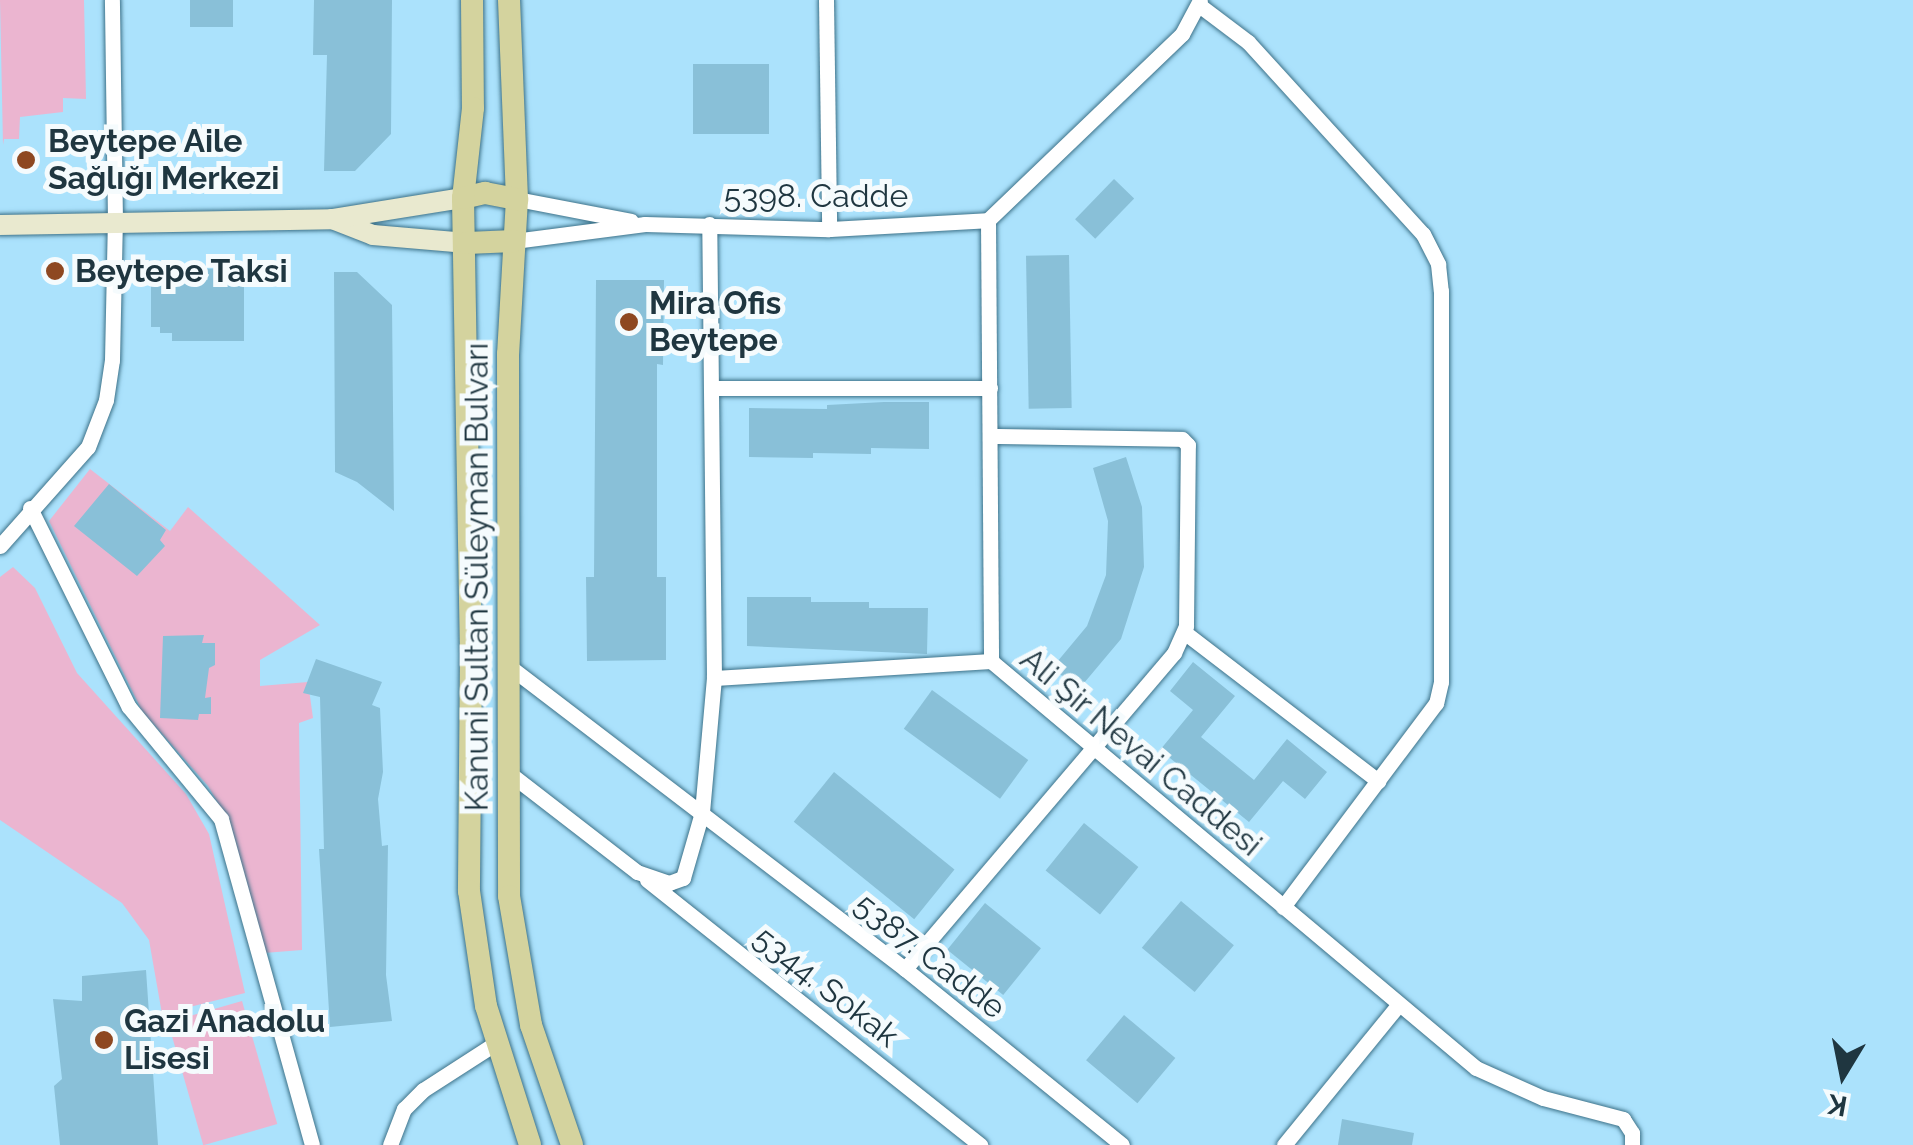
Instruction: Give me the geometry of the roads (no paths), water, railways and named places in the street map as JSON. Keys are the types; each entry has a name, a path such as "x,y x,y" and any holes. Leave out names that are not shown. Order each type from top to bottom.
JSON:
{"main road":[{"name":"Kanuni Sultan Süleyman Bulvarı","path":"472,0 472,134 464,198 469,891 478,966 496,1043 530,1145"},
{"name":"Kanuni Sultan Süleyman Bulvarı","path":"509,0 516,200 508,354 509,896 517,964 538,1050 572,1145"},
{"path":"464,198 486,193 516,200"},
{"path":"467,243 514,241"}],"street":[{"path":"0,546 88,447 99,427 112,360 112,0"},
{"path":"826,0 829,228"},
{"path":"988,220 1182,34 1200,2 1248,42 1423,234 1438,264 1441,682 1427,720 1282,908"},
{"path":"0,225 332,219 464,198"},
{"name":"5398. Cadde","path":"516,200 644,224"},
{"path":"332,219 373,235 467,243"},
{"name":"5398. Cadde","path":"514,241 644,224 829,228 988,220"},
{"name":"Ali Şir Nevai Caddesi","path":"988,220 990,661 1476,1068 1543,1098 1623,1119 1632,1133 1632,1145"},
{"path":"636,872 669,883 683,878 702,812 714,678 709,224"},
{"path":"711,388 990,388"},
{"path":"906,969 1094,749 1174,652 1184,632 1188,445 1182,439 990,436"},
{"path":"30,508 130,707 222,819 312,1145"},
{"path":"1184,632 1378,781"},
{"path":"714,678 990,661"},
{"name":"5387. Cadde","path":"510,667 906,969 1122,1145"},
{"name":"5344. Sokak","path":"509,773 980,1145"},
{"path":"1284,1145 1398,1005"},
{"path":"390,1145 404,1109 423,1090 496,1043"}],"place":[{"name":"Beytepe Aile Sağlığı Merkezi","path":"26,160"},
{"name":"Beytepe Taksi","path":"55,271"},
{"name":"Mira Ofis Beytepe","path":"629,322"},
{"name":"Gazi Anadolu Lisesi","path":"104,1040"}]}
